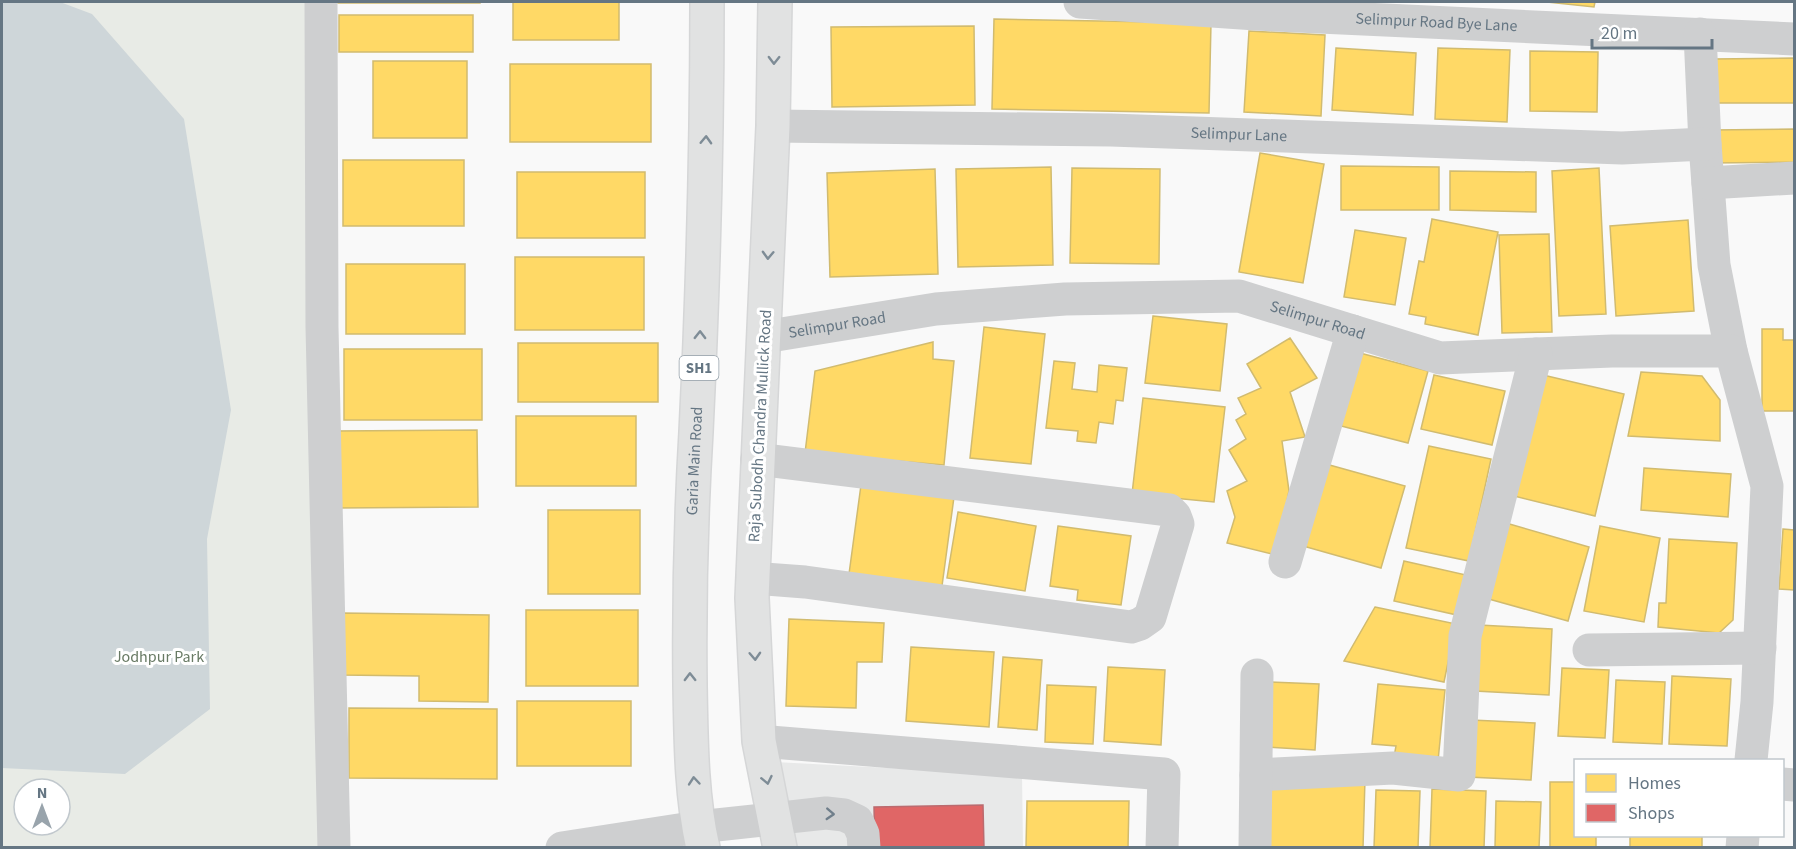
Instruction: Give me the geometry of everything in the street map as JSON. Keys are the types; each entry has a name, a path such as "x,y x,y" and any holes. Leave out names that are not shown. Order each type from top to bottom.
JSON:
{"main road":[{"name":"Garia Main Road","path":"701,837 690,735 689,594 707,125 707,2"},
{"name":"Raja Subodh Chandra Mullick Road","path":"774,2 773,126 753,578 759,741 777,833"}],"street":[{"path":"321,2 322,327 334,848"},
{"name":"Selimpur Road Bye Lane","path":"1080,2 1256,14 1410,11 1700,34 1794,39"},
{"path":"1700,34 1714,265 1731,351 1776,499 1751,759"},
{"name":"Selimpur Lane","path":"773,126 1123,131 1622,148 1705,144"},
{"path":"1708,183 1794,178"},
{"name":"Selimpur Road","path":"764,337 948,308 1065,299 1239,296 1440,358 1612,351 1731,351"},
{"path":"1285,562 1353,331"},
{"path":"1256,775 1392,768 1459,775 1465,636 1536,354"},
{"path":"753,578 805,582 1131,627 1150,617 1178,524 1175,516 1169,510 757,459"},
{"path":"1589,650 1760,648"},
{"path":"1255,848 1257,675"},
{"path":"759,741 1164,774 1162,848"},
{"path":"562,848 777,833 826,813 844,815 857,821 863,834 864,848"}],"shaded area":[{"path":"2,2 60,2 92,14 184,119 231,410 207,539 210,709 125,774 2,768"},
{"path":"775,762 1022,775 1023,847 776,847"}],"green space":[{"name":"Jodhpur Park","path":"2,2 310,2 322,847 2,848"}],"building: Homes":[{"path":"480,2 480,3 338,3"},
{"path":"513,2 619,2 619,40 513,40"},
{"path":"1547,2 1595,2 1594,7"},
{"path":"339,15 473,15 473,52 339,52"},
{"path":"994,19 1211,23 1209,113 992,109"},
{"path":"974,26 975,105 832,107 831,27"},
{"path":"1249,31 1325,35 1321,116 1244,112"},
{"path":"1336,48 1416,53 1413,115 1332,110"},
{"path":"1438,48 1510,50 1507,122 1435,119"},
{"path":"1530,51 1598,52 1597,112 1530,111"},
{"path":"1794,58 1794,103 1713,103 1713,59"},
{"path":"373,61 467,61 467,138 373,138"},
{"path":"510,64 651,64 651,142 510,142"},
{"path":"1794,129 1794,162 1712,163 1712,130"},
{"path":"1260,153 1324,164 1303,283 1239,272"},
{"path":"343,160 464,160 464,226 343,226"},
{"path":"1341,166 1439,167 1439,210 1341,210"},
{"path":"1051,167 1053,265 958,267 956,169"},
{"path":"1072,168 1160,169 1159,264 1070,263"},
{"path":"1599,168 1606,314 1559,316 1552,171"},
{"path":"935,169 938,274 830,277 827,173"},
{"path":"1450,171 1536,172 1536,212 1450,210"},
{"path":"517,172 645,172 645,238 517,238"},
{"path":"1432,219 1498,232 1478,335 1425,324 1426,317 1409,314 1419,261 1424,262"},
{"path":"1688,220 1694,311 1616,316 1610,226"},
{"path":"1355,230 1406,238 1395,305 1344,297"},
{"path":"1549,234 1552,332 1502,333 1499,235"},
{"path":"515,257 644,257 644,330 515,330"},
{"path":"346,264 465,264 465,334 346,334"},
{"path":"1153,316 1227,324 1220,391 1145,383"},
{"path":"984,327 1045,334 1031,464 970,458"},
{"path":"1762,329 1783,329 1783,340 1794,340 1794,411 1762,411"},
{"path":"1290,338 1317,378 1290,392 1305,437 1282,441 1289,491 1276,555 1227,543 1235,517 1227,491 1247,481 1229,450 1246,439 1236,420 1246,414 1238,398 1261,388 1247,364"},
{"path":"933,342 933,359 954,361 944,465 805,453 815,371"},
{"path":"518,343 658,343 658,402 518,402"},
{"path":"344,349 482,349 482,420 344,420"},
{"path":"1360,353 1428,371 1408,443 1341,426"},
{"path":"1054,361 1075,363 1072,389 1097,392 1099,365 1127,368 1123,401 1116,400 1113,424 1099,422 1096,443 1077,441 1078,431 1046,428"},
{"path":"1641,372 1702,376 1720,400 1720,441 1628,436"},
{"path":"1434,375 1505,391 1492,445 1421,429"},
{"path":"1543,375 1624,394 1595,516 1514,496"},
{"path":"1143,398 1225,407 1214,502 1132,494"},
{"path":"516,416 636,416 636,486 516,486"},
{"path":"477,430 478,507 335,508 335,431"},
{"path":"1429,446 1491,459 1469,561 1406,548"},
{"path":"1326,464 1405,486 1381,568 1303,546"},
{"path":"1644,468 1731,474 1728,517 1641,510"},
{"path":"861,485 954,497 942,586 849,574"},
{"path":"548,510 640,510 640,594 548,594"},
{"path":"958,512 1036,526 1025,591 947,578"},
{"path":"1506,523 1589,547 1568,621 1485,598"},
{"path":"1058,526 1131,536 1121,605 1077,600 1078,590 1050,586"},
{"path":"1600,526 1660,538 1644,622 1584,611"},
{"path":"1783,529 1794,530 1794,590 1779,589"},
{"path":"1669,539 1737,543 1733,620 1719,633 1658,627 1659,603 1666,603"},
{"path":"1404,561 1466,575 1457,615 1394,601"},
{"path":"1375,607 1456,624 1444,682 1344,661"},
{"path":"526,610 638,610 638,686 526,686"},
{"path":"342,613 489,615 488,702 419,701 419,676 341,675"},
{"path":"789,619 884,623 882,662 857,662 856,708 786,706"},
{"path":"1479,625 1552,629 1549,695 1475,691"},
{"path":"911,647 994,652 989,727 906,721"},
{"path":"1003,657 1042,660 1037,730 998,727"},
{"path":"1108,667 1165,670 1161,745 1104,741"},
{"path":"1562,668 1609,670 1605,738 1558,736"},
{"path":"1672,676 1731,679 1727,746 1669,744"},
{"path":"1616,680 1665,682 1662,744 1613,742"},
{"path":"1269,682 1319,684 1315,750 1266,747"},
{"path":"1378,684 1445,690 1438,761 1394,757 1396,746 1372,744"},
{"path":"1047,685 1096,687 1093,744 1045,742"},
{"path":"517,701 631,701 631,766 517,766"},
{"path":"349,708 497,709 497,779 349,778"},
{"path":"1471,720 1535,723 1531,780 1468,777"},
{"path":"1268,776 1365,779 1363,848 1266,848"},
{"path":"1550,782 1574,782 1574,837 1596,837 1596,848 1550,848"},
{"path":"1432,789 1486,791 1484,848 1430,848"},
{"path":"1376,790 1420,791 1418,848 1374,848"},
{"path":"1027,801 1129,801 1128,848 1026,848"},
{"path":"1496,801 1541,802 1539,848 1495,848"},
{"path":"1630,837 1702,837 1702,848 1630,848"}],"building: Shops":[{"path":"983,805 984,848 875,848 874,807"}]}
